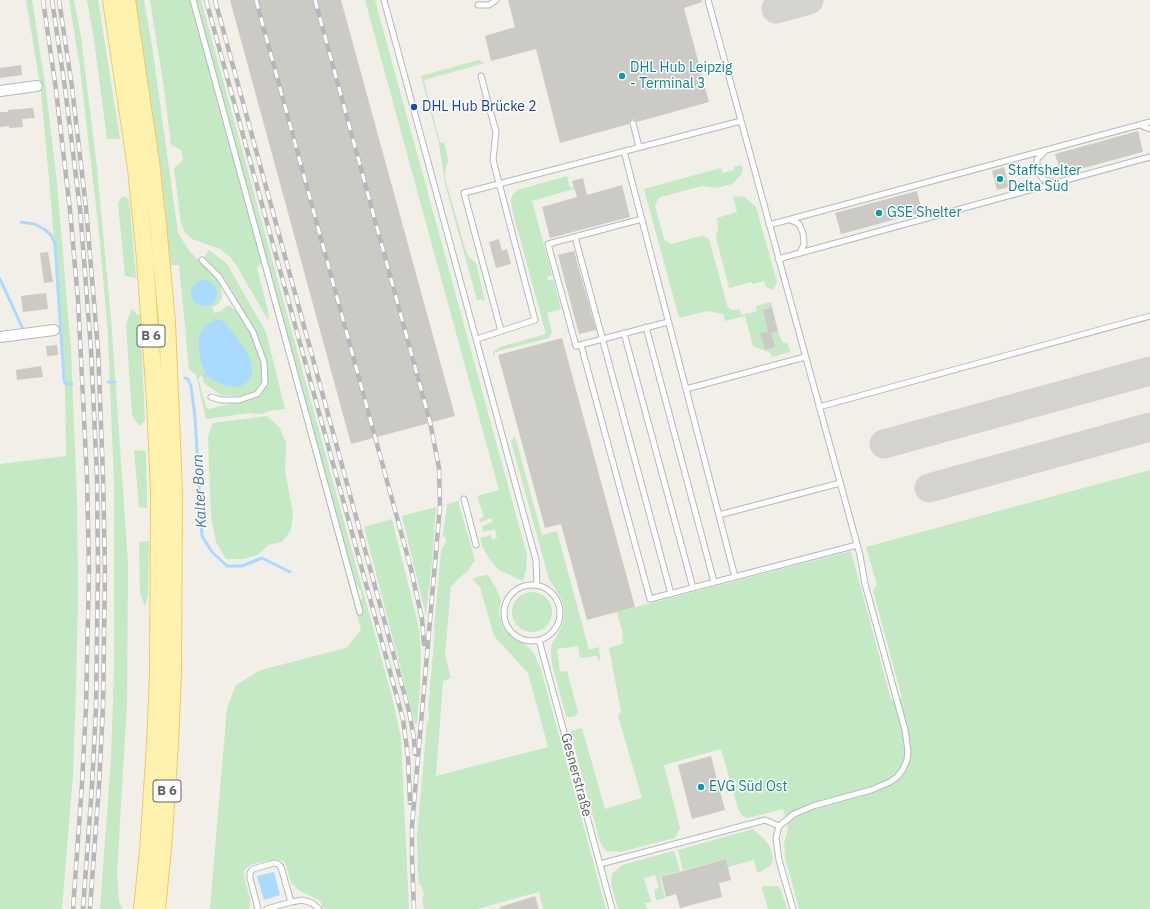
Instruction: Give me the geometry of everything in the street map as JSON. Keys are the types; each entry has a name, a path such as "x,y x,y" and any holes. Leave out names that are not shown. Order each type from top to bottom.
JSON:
{"main road":[{"name":"B 6","path":"111,0 136,168 151,325 156,401 170,751 157,909"},
{"name":"B 6","path":"127,0 151,162 167,322 174,492 166,673 155,744 148,850 142,909"}],"street":[{"path":"0,90 37,86"},
{"path":"0,337 54,330"}],"lane":[{"path":"193,0 360,612"},
{"path":"384,0 536,560 536,585"},
{"path":"478,5 489,5 496,0"},
{"path":"708,0 857,545 865,584 905,730 908,751 907,760 897,777 881,786 807,808 794,814 779,826 776,838 779,860 793,909"},
{"path":"477,339 535,320 493,160 496,132 481,76"},
{"path":"501,331 464,193 741,121"},
{"path":"769,225 1150,122"},
{"path":"633,123 639,147"},
{"path":"1139,125 1150,129"},
{"path":"1046,150 1038,159 1037,170 1043,179 1055,183"},
{"path":"624,151 735,577"},
{"path":"778,259 1149,157"},
{"path":"642,219 548,244 579,345 650,599 857,545"},
{"path":"790,220 799,224 803,234 804,244 800,253"},
{"path":"575,237 671,594"},
{"path":"202,260 219,277 253,332 264,362 265,383 257,394 239,400 221,400 211,397"},
{"path":"819,407 1150,316"},
{"path":"579,345 668,322"},
{"path":"646,328 714,582"},
{"path":"624,333 693,588"},
{"path":"686,389 805,357"},
{"path":"719,515 840,483"},
{"path":"464,499 476,546"},
{"path":"526,585 542,586 552,593 558,601 560,609 560,616 554,630 546,638 539,640 526,640 515,635 507,625 504,618 504,611 507,601 515,590 526,585"},
{"name":"Gesnerstraße","path":"539,640 612,909"},
{"path":"600,864 765,820 779,826"},
{"path":"258,909 250,873 253,869 274,863 281,867 291,902"},
{"path":"267,909 302,900 312,903 319,909"}],"green space":[{"path":"26,0 32,0 46,90 57,183 71,350 77,500 78,597 73,775 62,909 0,909 0,464 66,456 65,379 50,190 41,91"},
{"path":"69,0 74,0 81,37 97,168 111,318 128,563 127,704 117,872 119,902 123,909 100,909 111,759 114,671 114,483 108,336 100,242 80,68"},
{"path":"87,0 98,0 120,139 107,139 94,40"},
{"path":"135,0 144,0 152,46 178,233 190,252 219,280 222,298 218,304 212,307 214,313 221,311 227,306 230,306 236,311 251,333 261,363 262,382 255,391 239,396 221,395 204,383 204,377 202,375 198,379 206,407 209,409 258,397 268,384 266,361 255,330 222,275 204,258 209,250 227,264 266,332 285,409 268,411 263,414 250,413 206,419 196,375 189,369 179,265 169,265"},
{"path":"150,0 191,0 360,603 362,598 361,591 354,581 195,0 201,0 392,697 401,738 409,909 324,909 320,901 297,889 291,882 284,861 276,859 252,864 244,871 250,900 249,909 210,909 227,708 236,685 261,670 346,648 361,630 261,263 257,268 268,311 269,322 235,263 229,256 220,249 192,239 185,232 181,223 174,168 183,160 181,150 171,145 164,88"},
{"path":"365,0 375,0 527,555 526,570 523,581 499,570 490,560 482,546 480,538 491,535 492,540 497,538 495,529 483,532 482,526 493,522 492,518 480,522 479,519 484,517 477,496 499,490"},
{"path":"479,60 485,63 424,80 440,143 444,142 448,160 445,178 465,248 469,257 476,263 485,301 482,300 481,297 481,300 477,300 445,184 439,144 421,76"},
{"path":"741,165 743,170 741,175 732,184 716,188 702,186 661,197 658,199 655,206 664,239 666,241 672,244 700,236 704,236 709,239 729,308 732,310 740,309 741,315 757,311 756,306 771,302 772,307 763,310 769,333 778,331 782,342 788,344 790,352 772,357 771,353 753,346 745,316 725,321 723,314 707,311 679,318 644,189 721,168 723,173 734,170 734,167"},
{"path":"567,176 570,188 574,187 574,189 532,201 552,275 547,277 548,280 553,279 561,309 547,313 552,332 549,338 495,352 493,357 493,352 500,347 546,334 513,213 511,200 513,194 518,190"},
{"path":"122,196 129,199 136,278 125,276 118,203"},
{"path":"740,196 746,198 756,207 777,282 773,290 766,287 764,281 752,284 751,282 729,288 716,237 718,229 717,218 737,212 733,197"},
{"path":"132,309 140,317 145,421 139,426 132,415 126,324"},
{"path":"267,416 279,427 286,442 285,470 293,514 291,530 282,542 268,545 259,554 244,559 226,559 216,542 211,516 208,437 213,423"},
{"path":"515,436 542,535 557,531 589,650 599,647 599,661 597,656 580,658 578,646 557,649 560,672 567,671 578,712 575,716 571,717 566,716 552,664 551,649 552,644 562,626 564,608 562,600 549,579 547,572 511,441"},
{"path":"134,450 146,451 147,508 139,507"},
{"path":"1150,470 1150,909 799,909 785,857 784,843 788,829 783,809 748,818 742,816 738,809 721,749 664,765 680,828 675,838 620,852 606,851 600,842 570,731 582,728 605,809 642,798 618,716 621,711 609,648 624,643 622,641 623,635 617,612 851,551 891,700 902,698 873,591 877,585 866,547"},
{"path":"458,501 475,560 467,572 451,587 445,655 451,678 443,681 436,776 548,747 528,673 494,636 480,587 472,579 488,575 496,588 501,601 499,612 503,627 514,639 530,648 541,669 606,909 543,909 539,892 477,909 424,909 422,898 424,895 422,886 419,884 417,870 417,837 427,722 429,720 428,710 434,628 441,551 446,542 446,538 443,536 447,504"},
{"path":"436,507 432,561 426,616 402,516"},
{"path":"392,519 420,637 420,688 417,723 415,724 364,527"},
{"path":"149,541 148,596 145,606 140,593 139,542"},
{"path":"536,592 543,595 549,601 552,612 551,620 543,629 536,632 528,632 521,629 513,620 512,608 515,601 524,593"},
{"path":"753,829 770,847 773,859 771,865 760,872 757,872 754,860 728,867 726,859 683,870 678,850"},
{"path":"674,851 680,871 660,877 665,898 656,900 654,890 659,888 655,875 644,878 651,902 645,903 647,909 618,909 611,884 612,874 622,865"},
{"path":"763,886 777,886 781,890 787,909 768,909 762,888"}],"water":[{"path":"204,280 213,284 217,293 213,302 204,306 195,302 191,293 195,284"},
{"path":"217,319 225,322 247,352 251,362 252,373 248,381 241,386 226,386 215,381 206,374 202,365 199,352 199,337 206,325"},
{"path":"274,872 280,895 264,900 257,876"}],"building":[{"path":"230,0 341,0 455,416 351,444"},
{"name":"DHL Hub Leipzig - Terminal 3","path":"508,0 702,0 702,2 684,8 709,102 637,122 632,119 629,124 560,143 536,49 491,61 485,36 515,27"},
{"path":"21,65 22,75 0,78 0,68"},
{"path":"33,108 35,118 22,119 23,127 0,127 0,112"},
{"path":"1138,131 1143,152 1061,174 1055,154"},
{"name":"Staffshelter Delta Süd","path":"1004,167 1009,187 997,190 992,171"},
{"path":"583,178 587,195 622,185 630,217 550,238 542,207 577,197 572,181"},
{"name":"GSE Shelter","path":"917,191 922,212 841,234 835,213"},
{"path":"499,239 502,251 507,249 511,264 496,268 489,242"},
{"path":"574,251 596,330 579,334 558,255"},
{"path":"48,252 53,282 44,283 40,253"},
{"path":"46,293 48,309 23,312 21,296"},
{"path":"772,307 778,331 771,333 775,347 765,350 760,333 768,332 763,310"},
{"path":"562,338 635,607 587,620 561,524 545,528 498,355"},
{"path":"57,345 58,355 47,356 46,346"},
{"path":"41,366 43,377 17,380 16,370"},
{"name":"EVG Süd Ost","path":"711,756 725,810 692,819 678,765"},
{"path":"726,859 731,880 719,883 722,897 680,908 676,894 666,897 661,877"},
{"path":"535,896 539,909 500,909 500,907"}],"waterway":[{"path":"21,222 34,224 44,229 51,235 55,244 64,380 66,384"},
{"name":"Kalter Born","path":"0,279 22,327"},
{"name":"Kalter Born","path":"185,378 188,379 191,386 195,417 202,536 212,552 227,566 242,566 262,558 290,572"},
{"name":"Kalter Born","path":"108,382 115,382"},
{"name":"Kalter Born","path":"65,383 72,384"}],"taxiway":[{"path":"776,9 809,0"},
{"path":"884,444 1150,371"},
{"path":"929,488 1150,427"}],"railway":[{"path":"43,0 56,90 70,210 78,300 87,477 89,570 86,707 73,909"},
{"path":"52,0 80,209 91,350 97,476 98,569 96,707 83,909"},
{"path":"59,0 72,87 86,208 98,349 103,475 105,570 103,708 90,909"},
{"path":"206,0 403,719 408,757 410,803"},
{"path":"215,0 409,711 414,738 415,754"},
{"path":"256,0 411,569 422,619 424,644"},
{"path":"315,0 430,422 439,468 440,506 412,826 414,909"}],"place":[{"name":"DHL Hub Leipzig - Terminal 3","path":"622,76"},
{"name":"DHL Hub Brücke 2","path":"414,107"},
{"name":"Staffshelter Delta Süd","path":"1000,179"},
{"name":"GSE Shelter","path":"879,213"},
{"name":"EVG Süd Ost","path":"701,787"}]}
